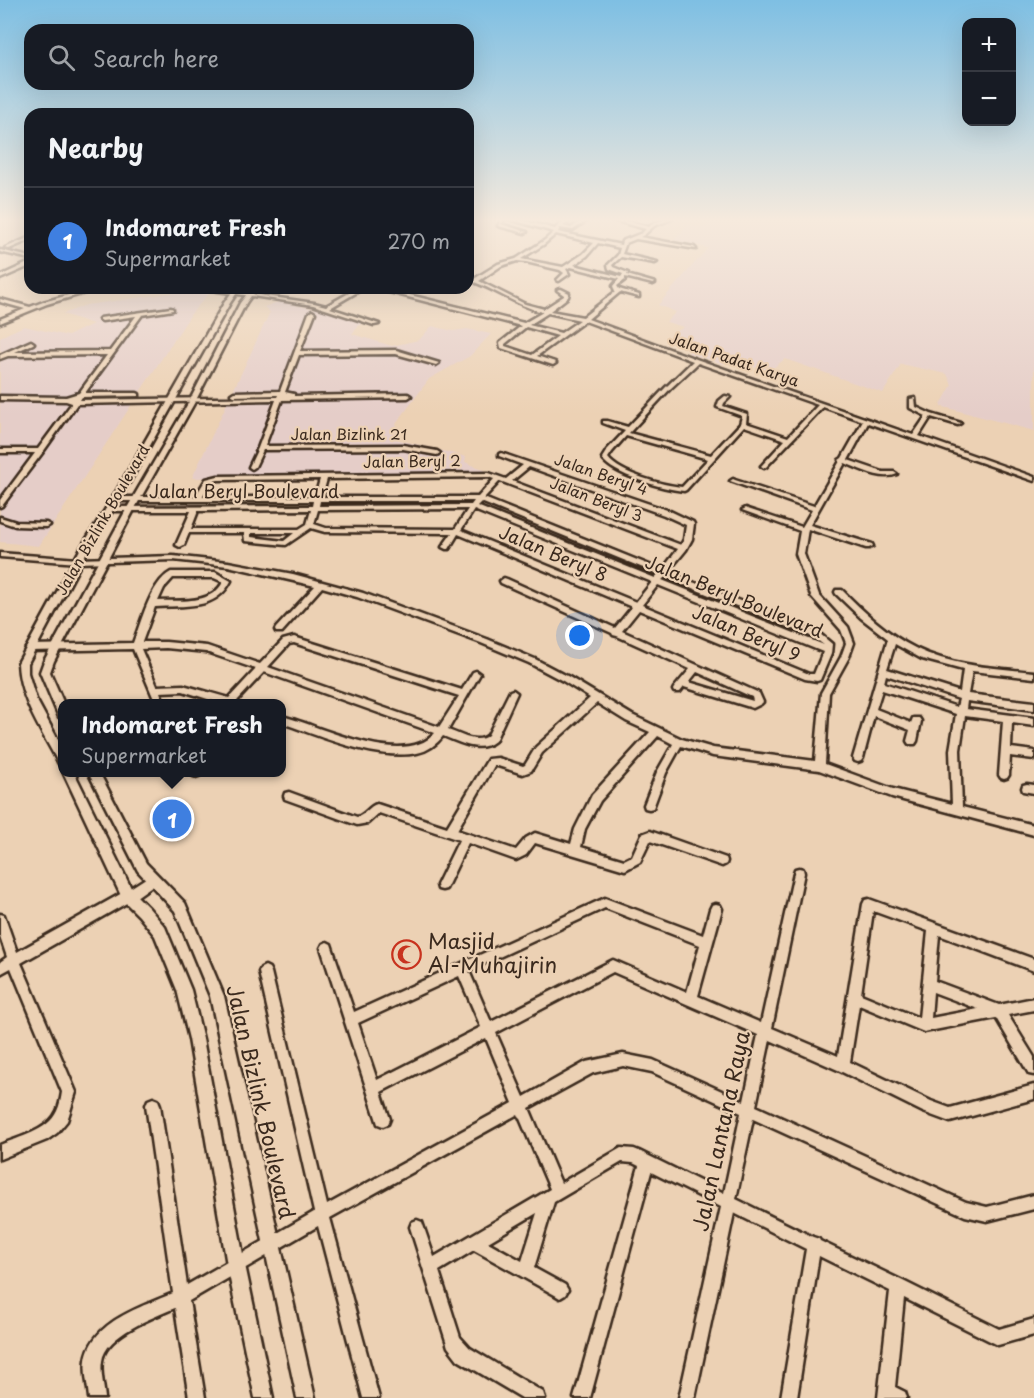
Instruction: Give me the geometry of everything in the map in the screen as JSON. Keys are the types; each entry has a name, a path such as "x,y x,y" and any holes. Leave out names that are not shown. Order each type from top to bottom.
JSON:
{"street":[{"name":"Jalan Padat Karya","path":"485,284 514,301 584,319 1034,479"},
{"path":"617,284 615,286 618,290 637,296"},
{"path":"553,363 503,347 504,342 524,326 566,297 567,294 559,290"},
{"path":"534,356 617,294 618,290"},
{"path":"0,321 80,294"},
{"name":"Jalan Bizlink Boulevard","path":"58,750 22,672 30,648 227,303 234,294"},
{"path":"246,294 328,307 376,324"},
{"path":"328,307 351,294"},
{"path":"399,294 561,335"},
{"name":"Jalan Bizlink Boulevard","path":"58,702 45,672 131,508 194,398 249,295"},
{"path":"0,300 30,309"},
{"path":"227,303 243,303"},
{"path":"102,319 171,309"},
{"path":"252,467 312,313"},
{"path":"0,505 140,314"},
{"path":"3,356 31,343"},
{"path":"297,353 396,352 436,363"},
{"path":"3,356 110,353"},
{"path":"697,361 609,451 605,458 608,462 612,466 678,489 687,487 743,424 745,415 720,407 721,402 728,397"},
{"path":"0,398 408,396"},
{"path":"913,399 913,408 958,423"},
{"path":"764,466 822,404"},
{"path":"915,437 929,415"},
{"path":"820,766 825,693 850,643 845,629 814,596 800,554 805,528 867,420"},
{"path":"604,422 627,432 713,458"},
{"path":"743,424 789,439"},
{"name":"Jalan Bizlink 21","path":"261,448 403,447 437,453"},
{"path":"0,451 40,451"},
{"name":"Jalan Beryl 4","path":"501,455 667,513 690,524 688,539 683,548"},
{"path":"842,460 882,474 894,474"},
{"path":"508,481 528,464"},
{"name":"Jalan Beryl 2","path":"196,504 208,480 484,475 499,478"},
{"path":"248,531 248,539 286,543 310,525 324,477"},
{"path":"446,547 476,503 499,478"},
{"name":"Jalan Beryl 3","path":"499,478 683,548"},
{"path":"733,481 816,509"},
{"name":"Jalan Beryl Boulevard","path":"116,499 196,504"},
{"name":"Jalan Beryl Boulevard","path":"110,509 196,504 317,502 476,503 821,637 828,644 827,650 659,576 476,503"},
{"path":"180,545 196,504"},
{"path":"746,510 869,546"},
{"path":"0,519 15,524 46,525"},
{"path":"310,525 325,530 457,531"},
{"path":"186,531 301,531"},
{"name":"Jalan Beryl 8","path":"457,531 636,606"},
{"path":"616,633 683,548"},
{"path":"0,555 78,561 174,558 228,564 360,595 532,661 656,732 679,742 713,752 820,766 870,786 1034,830"},
{"path":"153,604 213,599 225,588 227,581 215,575 169,576 166,578 153,604 136,647 159,699"},
{"path":"504,581 756,695 758,702 753,705 679,687 694,668"},
{"path":"279,630 320,585"},
{"path":"839,592 892,638 913,651 968,668 1034,675"},
{"name":"Jalan Beryl 9","path":"636,606 813,679 819,675 827,650"},
{"path":"858,758 892,638"},
{"path":"237,699 286,642 294,640 464,694"},
{"path":"30,648 166,645 207,649 478,744 492,738 513,693"},
{"path":"957,810 955,750 968,668"},
{"path":"882,671 964,698 1034,706"},
{"path":"286,723 380,750 424,747 435,739 476,674"},
{"path":"878,685 962,712 1034,722"},
{"path":"154,689 183,688 220,699"},
{"path":"450,832 491,762 523,770 528,768 539,750 596,698"},
{"path":"871,711 915,724 912,741"},
{"path":"1004,775 1008,719"},
{"path":"574,850 580,829 602,790 656,732"},
{"path":"649,805 662,772 679,742"},
{"path":"1005,751 1034,755"},
{"path":"70,777 128,896 160,932 184,990 196,1039 236,1265 264,1398"},
{"name":"Jalan Bizlink Boulevard","path":"96,777 142,867 180,907 217,996 306,1398"},
{"path":"289,795 357,821 364,820 377,808 516,855 522,852 532,838 625,865 636,859 646,837 650,836 722,861"},
{"path":"442,885 465,838"},
{"name":"Jalan Lantana Raya","path":"687,1398 799,873"},
{"path":"0,968 128,896 152,879"},
{"path":"351,1020 605,903 707,942"},
{"path":"843,1065 869,904 877,905 1034,965"},
{"path":"691,1000 716,909"},
{"path":"0,919 14,960 69,1092 62,1116 52,1128 42,1135 0,1152"},
{"path":"924,1026 934,928"},
{"path":"327,948 383,1119"},
{"path":"373,1089 613,966 843,1065 928,1107 950,1115 1034,1092"},
{"path":"462,968 521,1106 554,1195 526,1271"},
{"path":"265,972 322,1215 371,1398"},
{"path":"928,984 999,1011 1034,1069"},
{"path":"854,997 924,1026 1034,1004"},
{"path":"97,1398 94,1358 102,1340 114,1330 181,1297 322,1215 591,1067 623,1060 653,1066 965,1209 987,1214 1034,1202"},
{"path":"153,1105 197,1398"},
{"path":"430,1268 621,1155 634,1156 729,1201 998,1337 1034,1327"},
{"path":"582,1398 647,1162"},
{"path":"417,1227 454,1341 464,1354 537,1398"},
{"path":"474,1242 560,1290"},
{"path":"789,1398 814,1244"},
{"path":"891,1396 898,1286"}],"shaded area":[{"path":"676,284 1034,284 1034,431 940,406 952,385 947,374 901,364 883,393 785,359 769,371 728,360 723,364 688,353 695,342 671,335 684,327 666,322 676,312 658,305"},
{"path":"165,294 208,294 191,314 39,546 0,542 0,353 2,352 0,337 24,326 68,336 93,324 63,314 86,305"},
{"path":"278,302 350,315 367,322 358,326 352,334 392,346 419,340 432,326 453,331 467,329 491,334 470,356 429,379 396,424 400,440 466,457 465,462 489,472 192,478 270,312 264,307"}],"place":[{"name":"Indomaret Fresh","path":"172,819"},
{"name":"Masjid Al-Muhajirin","path":"407,954"}]}
